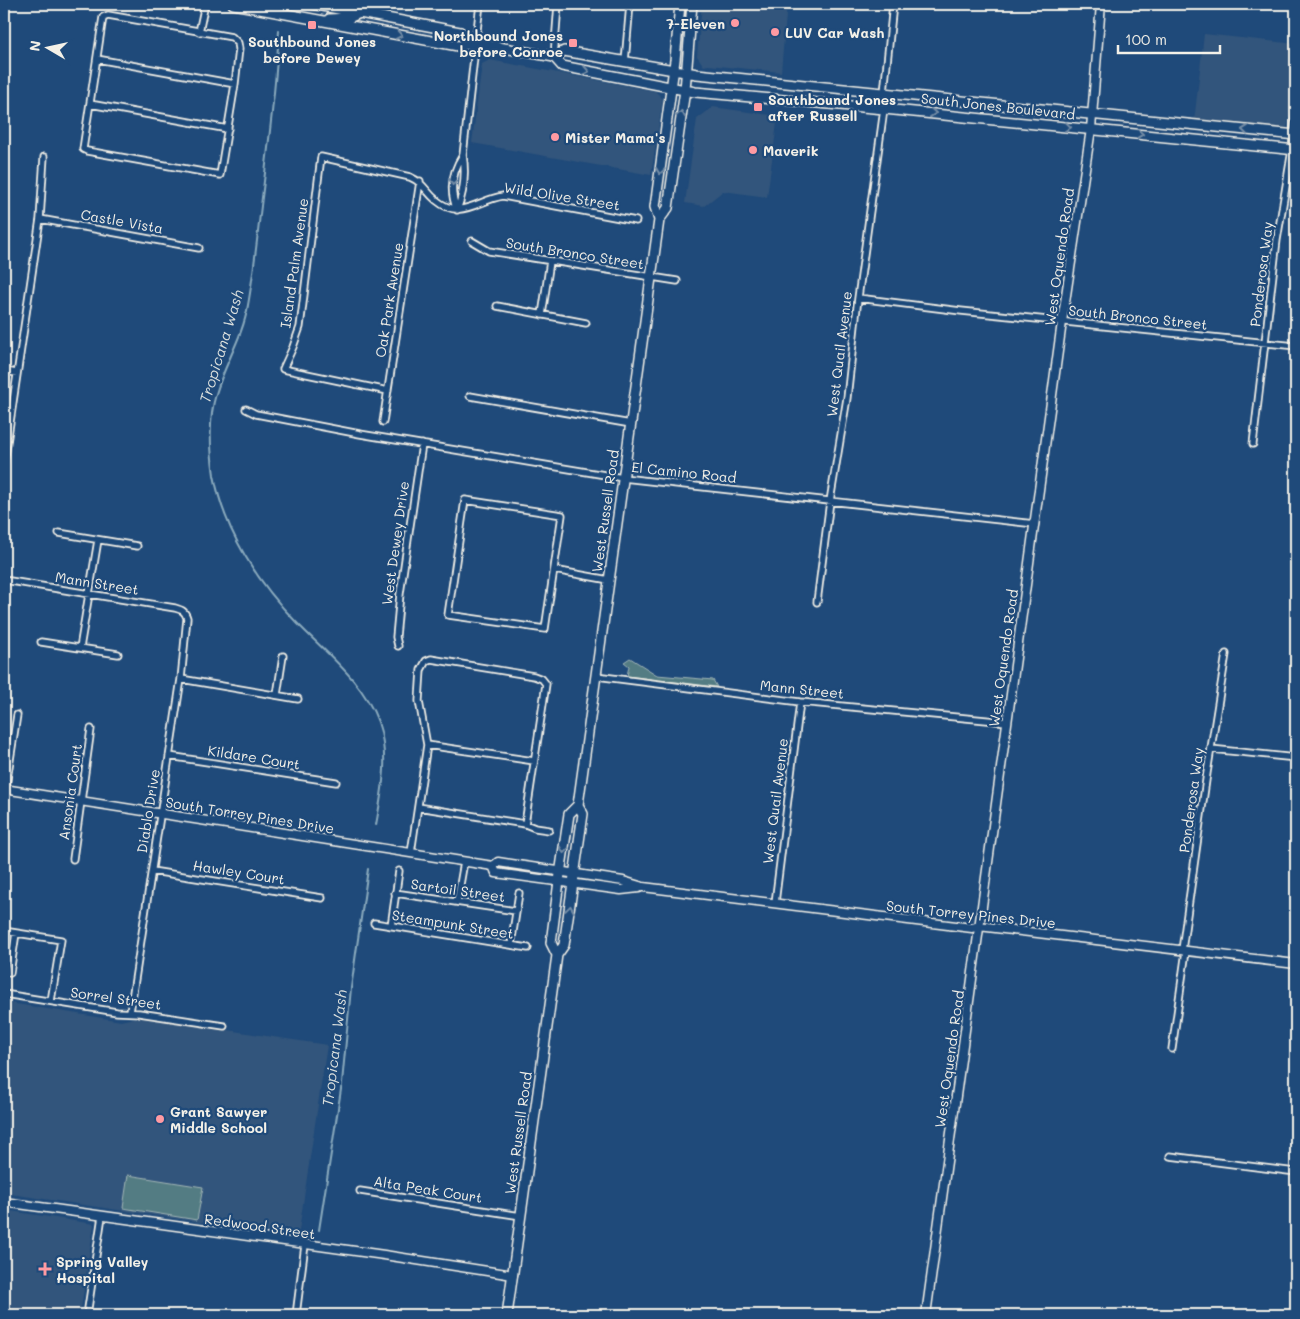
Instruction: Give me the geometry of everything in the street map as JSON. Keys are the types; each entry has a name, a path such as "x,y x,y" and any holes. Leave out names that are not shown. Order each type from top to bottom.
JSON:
{"main road":[{"name":"South Jones Boulevard","path":"233,4 458,46 476,43 554,56 564,51 687,73 1295,135"},
{"name":"South Jones Boulevard","path":"312,4 460,32 476,43"},
{"name":"West Russell Road","path":"507,1315 557,955 564,945 574,879 582,814 578,805 659,220 655,207 680,4"},
{"name":"West Russell Road","path":"659,220 668,208 687,73 692,4"},
{"path":"319,20 349,18 360,13"},
{"name":"South Jones Boulevard","path":"554,56 562,66 685,90 884,108 1294,150"},
{"name":"West Russell Road","path":"557,955 551,943 569,814 578,805"}],"street":[{"path":"199,32 205,4"},
{"path":"456,210 461,200 466,170 463,155 480,4"},
{"path":"554,56 558,4"},
{"path":"625,62 630,4"},
{"path":"884,93 893,4"},
{"name":"West Oquendo Road","path":"926,1315 1062,322 1091,129 1101,4"},
{"path":"108,15 232,37 238,43 239,49 221,173 219,175 83,149 97,59 102,18 108,15"},
{"path":"97,59 235,84"},
{"path":"90,104 228,129"},
{"name":"West Quail Avenue","path":"817,602 830,501 847,398 858,298 884,108"},
{"name":"Ponderosa Way","path":"1252,444 1277,240 1294,150 1296,108"},
{"path":"456,210 451,197 456,166 463,155"},
{"path":"4,463 6,426 17,373 40,219 44,157"},
{"name":"Island Palm Avenue","path":"388,390 283,369 300,327 321,157 410,177 420,181"},
{"path":"420,181 431,196 442,205 456,210"},
{"name":"Oak Park Avenue","path":"383,422 420,181"},
{"name":"Wild Olive Street","path":"456,210 473,207 492,198 503,196 636,221"},
{"name":"Castle Vista","path":"40,219 199,248"},
{"name":"South Bronco Street","path":"472,241 489,251 677,281"},
{"path":"542,314 550,261"},
{"name":"South Bronco Street","path":"858,298 951,310 1296,346"},
{"path":"498,306 586,323"},
{"path":"4,371 17,373"},
{"path":"470,396 631,424"},
{"name":"El Camino Road","path":"246,408 256,414 623,478 1035,524"},
{"name":"West Dewey Drive","path":"398,646 396,637 400,594 422,444"},
{"path":"466,500 562,515 554,570 546,630 448,615 466,500"},
{"path":"59,533 137,546"},
{"path":"80,648 98,540"},
{"path":"554,570 609,580"},
{"name":"Mann Street","path":"4,580 181,609 185,613"},
{"name":"Diablo Drive","path":"130,1012 141,928 161,814 180,679 185,613"},
{"path":"41,642 118,654"},
{"name":"Ponderosa Way","path":"1172,1049 1211,749 1226,654"},
{"path":"277,695 284,656"},
{"path":"411,854 427,745 419,701 421,670 426,661 431,659 542,679 546,684 525,824"},
{"name":"Mann Street","path":"596,676 800,702 1007,722"},
{"path":"180,679 298,698"},
{"name":"West Quail Avenue","path":"775,903 800,702"},
{"path":"4,799 4,789 17,715"},
{"name":"Ansonia Court","path":"73,860 91,729"},
{"path":"427,745 534,761"},
{"path":"1211,749 1296,758"},
{"name":"Kildare Court","path":"169,756 336,782"},
{"name":"South Torrey Pines Drive","path":"4,789 464,862 492,866 498,862 561,872 574,879 621,890 643,887 972,928 978,926 1296,964"},
{"path":"418,806 525,824 549,830"},
{"path":"457,902 464,862"},
{"name":"South Torrey Pines Drive","path":"492,866 496,873 560,882 574,879"},
{"name":"Hawley Court","path":"152,871 322,898"},
{"path":"390,926 399,871"},
{"name":"Sartoil Street","path":"395,893 516,911"},
{"path":"511,946 519,893"},
{"name":"Steampunk Street","path":"374,923 528,948"},
{"path":"4,931 61,940 52,1001"},
{"path":"10,973 16,933"},
{"name":"Sorrel Street","path":"4,994 117,1012 130,1012 224,1026"},
{"path":"1170,1156 1296,1172"},
{"name":"Alta Peak Court","path":"360,1191 521,1216"},
{"name":"Redwood Street","path":"4,1202 513,1275"},
{"path":"87,1315 102,1216"},
{"path":"296,1315 305,1245"}],"shaded area":[{"path":"702,4 787,4 781,72 704,66 697,56"},
{"path":"1204,34 1296,44 1296,67 1287,130 1194,122"},
{"path":"490,60 655,91 663,99 651,175 472,143 482,64"},
{"path":"713,107 778,116 767,197 723,191 704,206 685,203 697,119"},
{"name":"Grant Sawyer Middle School","path":"4,1002 121,1021 138,1017 327,1045 298,1237 4,1193"},
{"name":"Spring Valley Hospital","path":"4,1210 94,1224 80,1315 4,1315"}],"green space":[{"path":"630,658 657,675 713,680 717,687 627,676 629,666 624,662"},
{"path":"128,1175 203,1187 197,1220 123,1208"}],"waterway":[{"name":"Tropicana Wash","path":"279,30 272,118 246,317 213,404 210,434 214,475 219,496 234,536 256,573 297,623 354,681 371,707 378,722 384,748 384,774 376,825"},
{"name":"Tropicana Wash","path":"319,1230 342,1083 351,988 368,869"}],"place":[{"name":"7-Eleven","path":"735,23"},
{"name":"Southbound Jones before Dewey","path":"312,25"},
{"name":"LUV Car Wash","path":"775,32"},
{"name":"Northbound Jones before Conroe","path":"573,43"},
{"name":"Southbound Jones after Russell","path":"758,107"},
{"name":"Mister Mama's","path":"555,137"},
{"name":"Maverik","path":"753,150"},
{"name":"Grant Sawyer Middle School","path":"160,1119"},
{"name":"Spring Valley Hospital","path":"45,1269"}]}
